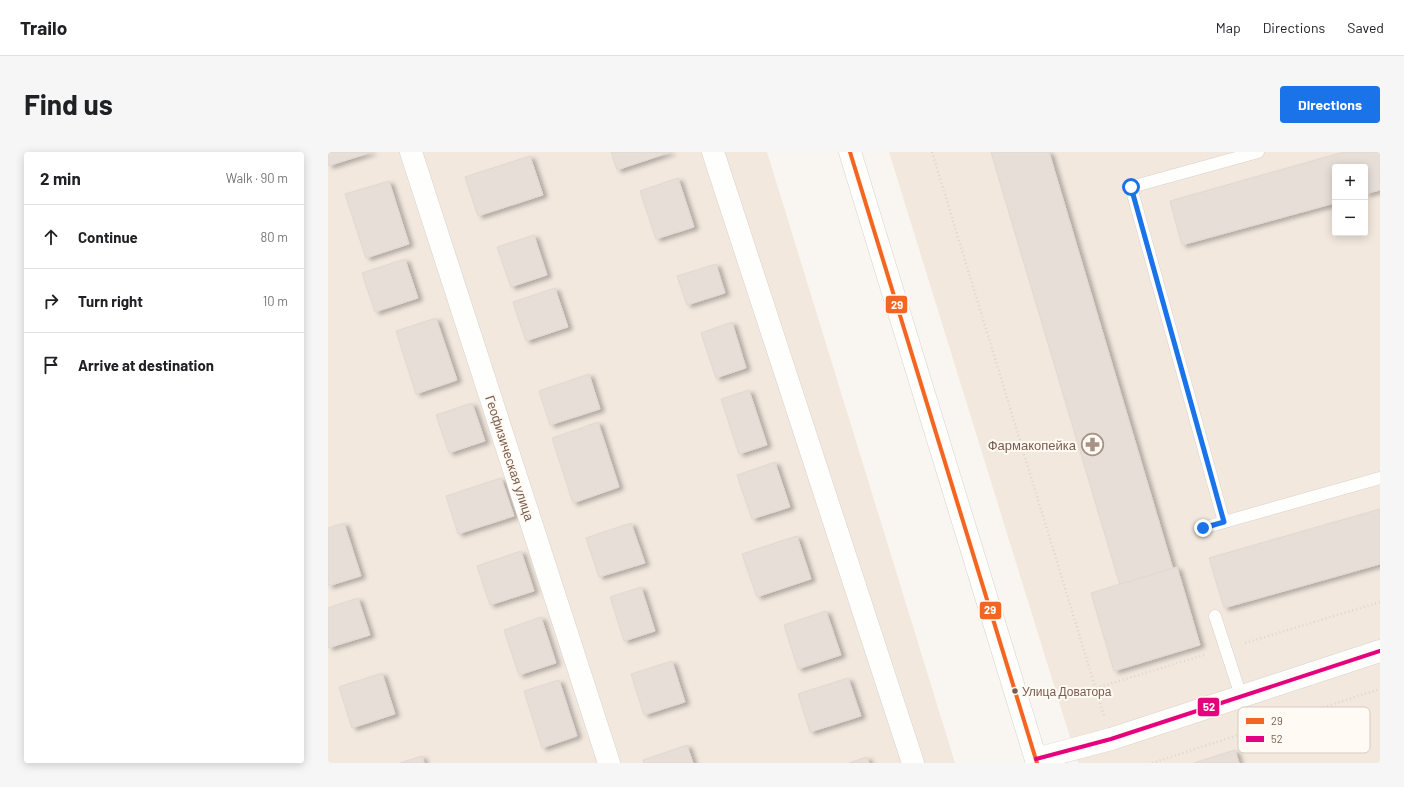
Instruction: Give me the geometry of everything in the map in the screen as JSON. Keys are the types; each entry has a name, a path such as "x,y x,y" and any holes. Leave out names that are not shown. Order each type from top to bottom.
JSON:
{"street":[{"name":"Геофизическая улица","path":"411,152 609,763"},
{"path":"713,152 913,763"},
{"path":"850,152 1036,761 1111,739 1380,651"}],"lane":[{"path":"1224,522 1131,187 1258,152"},
{"path":"1203,528 1380,478"},
{"path":"1216,616 1241,696"}],"path":[{"path":"932,152 1111,739"},
{"path":"1325,707 1380,689"},
{"path":"1152,763 1238,735"}],"shaded area":[{"path":"328,152 767,152 955,763 328,763"},
{"path":"889,152 1380,152 1380,763 1078,763"}],"building":[{"path":"328,152 372,152 328,166"},
{"path":"611,152 671,152 617,170"},
{"path":"991,152 1049,152 1173,569 1120,585"},
{"path":"1344,152 1380,152 1380,190 1368,193 1368,164 1332,164 1332,204 1182,245 1170,201"},
{"path":"530,156 543,195 478,216 465,177"},
{"path":"678,178 694,227 656,239 640,191"},
{"path":"389,181 409,244 366,258 345,194"},
{"path":"534,235 547,275 511,287 497,247"},
{"path":"405,259 418,298 375,312 362,273"},
{"path":"716,264 725,293 687,305 677,276"},
{"path":"555,288 568,327 526,341 513,302"},
{"path":"436,318 457,380 416,394 396,331"},
{"path":"732,322 746,368 716,378 701,333"},
{"path":"589,374 600,409 550,425 539,391"},
{"path":"749,390 767,445 739,454 721,399"},
{"path":"472,403 485,441 449,453 436,415"},
{"path":"598,422 619,487 573,503 552,438"},
{"path":"775,462 790,507 752,519 737,475"},
{"path":"501,478 514,516 458,534 446,496"},
{"path":"1380,509 1380,564 1224,608 1209,558"},
{"path":"344,523 361,576 328,586 328,528"},
{"path":"631,523 645,563 599,577 586,538"},
{"path":"797,536 811,579 757,597 742,554"},
{"path":"521,551 534,591 490,605 477,566"},
{"path":"1177,567 1200,645 1114,671 1091,593"},
{"path":"641,587 655,631 624,641 610,597"},
{"path":"358,598 370,635 328,648 328,608"},
{"path":"826,611 841,655 798,669 784,625"},
{"path":"541,617 556,663 519,675 504,630"},
{"path":"672,661 685,702 644,715 631,674"},
{"path":"382,673 395,714 352,728 339,687"},
{"path":"848,678 861,716 810,732 798,694"},
{"path":"559,680 577,736 542,748 524,691"},
{"path":"687,745 693,763 644,763 643,760"},
{"path":"1235,750 1239,763 1194,763"},
{"path":"422,756 424,763 400,763"},
{"path":"867,757 869,763 849,763"}],"transit line":[{"name":"29","path":"850,152 1037,763"},
{"name":"52","path":"1036,759 1111,739 1380,651"}],"place":[{"name":"Фармакопейка","path":"1092,445"},
{"name":"Улица Доватора","path":"1015,691"}],"route":[{"path":"1131,187 1224,522 1203,528"}]}
